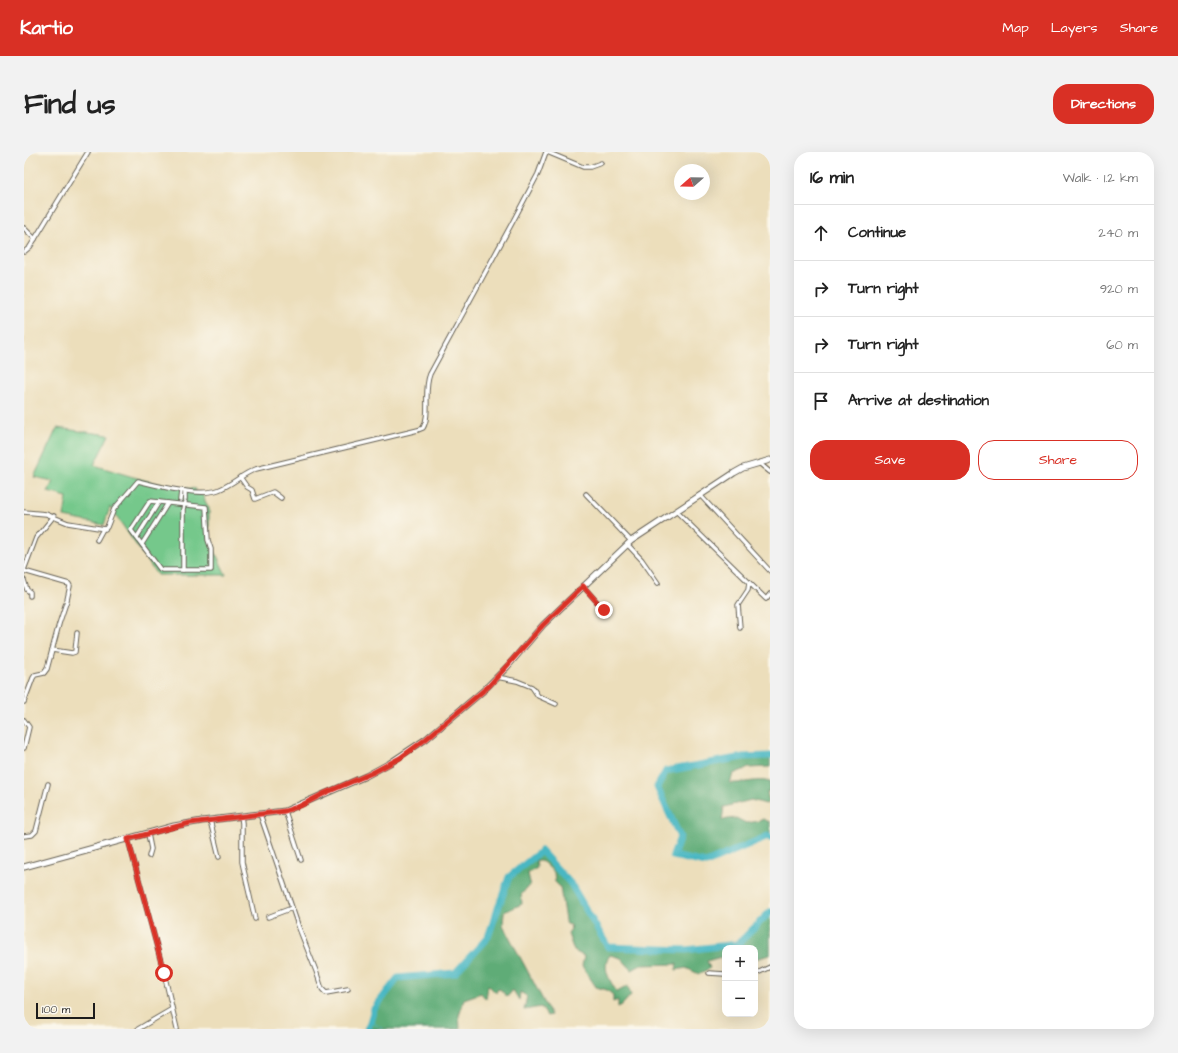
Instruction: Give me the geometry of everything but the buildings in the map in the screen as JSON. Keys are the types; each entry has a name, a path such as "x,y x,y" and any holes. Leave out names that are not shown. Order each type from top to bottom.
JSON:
{"street":[{"path":"24,252 30,247 88,152"},
{"path":"97,540 103,529 107,527 114,509 138,481 183,491 212,492 220,490 248,472 270,464 423,428 426,419 427,386 430,374 538,174 546,152 583,167 590,167 601,163"},
{"path":"24,228 35,239"},
{"path":"24,867 174,826 285,811 300,806 325,793 366,776 390,763 436,731 478,696 543,625 629,543 739,470 770,460"},
{"path":"759,463 770,472"},
{"path":"240,477 246,487 252,490 256,499 273,492 281,498"},
{"path":"183,491 183,570"},
{"path":"586,494 629,543 658,583"},
{"path":"700,496 770,571"},
{"path":"150,501 183,503 204,506 206,508 208,540 210,547 210,570 161,569 132,530 150,501"},
{"path":"137,537 159,502"},
{"path":"142,544 168,503"},
{"path":"676,511 770,603"},
{"path":"24,512 46,514 68,523 103,529"},
{"path":"24,702 32,678 35,675 44,673 47,669 67,600 69,585 24,571 36,538 54,516"},
{"path":"24,580 27,590 30,592 30,596"},
{"path":"740,628 738,605 748,590 749,583"},
{"path":"583,586 604,610"},
{"path":"766,599 770,594"},
{"path":"52,650 72,653 75,652 77,632"},
{"path":"497,677 518,681 532,687 538,696 556,704"},
{"path":"24,720 29,728 24,748"},
{"path":"24,836 32,835 36,831 48,784"},
{"path":"285,811 301,860"},
{"path":"260,814 303,940 322,989 326,993 348,989"},
{"path":"241,816 242,862 255,919"},
{"path":"210,820 219,857"},
{"path":"148,834 151,850 149,856"},
{"path":"128,839 162,966 176,1029"},
{"path":"268,917 292,908"},
{"path":"758,973 770,967"},
{"path":"708,973 722,974"},
{"path":"138,1029 172,1008"}],"green space":[{"path":"57,428 109,435 94,465 157,483 196,489 195,494 203,495 209,508 209,539 226,575 157,575 110,507 104,525 64,517 67,497 48,492 53,481 34,477"},
{"path":"770,756 770,767 748,768 733,774 730,783 755,781 770,782 770,791 767,792 769,802 766,804 751,800 724,807 722,820 736,818 746,823 763,819 770,822 770,838 767,836 706,863 673,856 679,840 657,787 666,771 743,757"},
{"path":"541,851 571,884 608,947 686,950 722,945 722,960 721,957 707,961 710,968 699,974 686,968 676,970 677,964 641,965 632,970 621,958 610,955 607,960 606,969 612,983 617,992 628,986 631,995 622,1005 618,1007 618,1000 613,1002 613,995 607,990 596,987 582,966 584,956 574,951 568,934 571,930 570,925 565,921 560,887 555,882 554,872 543,862 536,860 537,868 528,873 530,884 521,895 522,904 504,912 503,925 551,1015 547,1016 541,1007 524,1010 527,996 520,992 519,1000 513,990 507,997 500,989 497,990 496,993 488,985 486,999 481,993 464,999 459,1015 460,1029 368,1029 374,1009 398,978 455,973 488,937 509,877"},
{"path":"770,913 770,955 758,958 758,945 725,945 740,943"}],"waterway":[{"path":"770,756 743,757 666,771 657,787 680,837 673,856 706,863 768,836 770,838"},
{"path":"368,1029 374,1009 398,978 455,973 488,937 509,877 541,851 571,884 608,947 686,950 738,944 770,912"},
{"path":"370,1021 383,1029"}],"route":[{"path":"164,973 128,839 190,823 285,811 300,806 325,793 372,773 400,758 426,739 478,696 507,667 543,625 583,586 604,610"}]}
